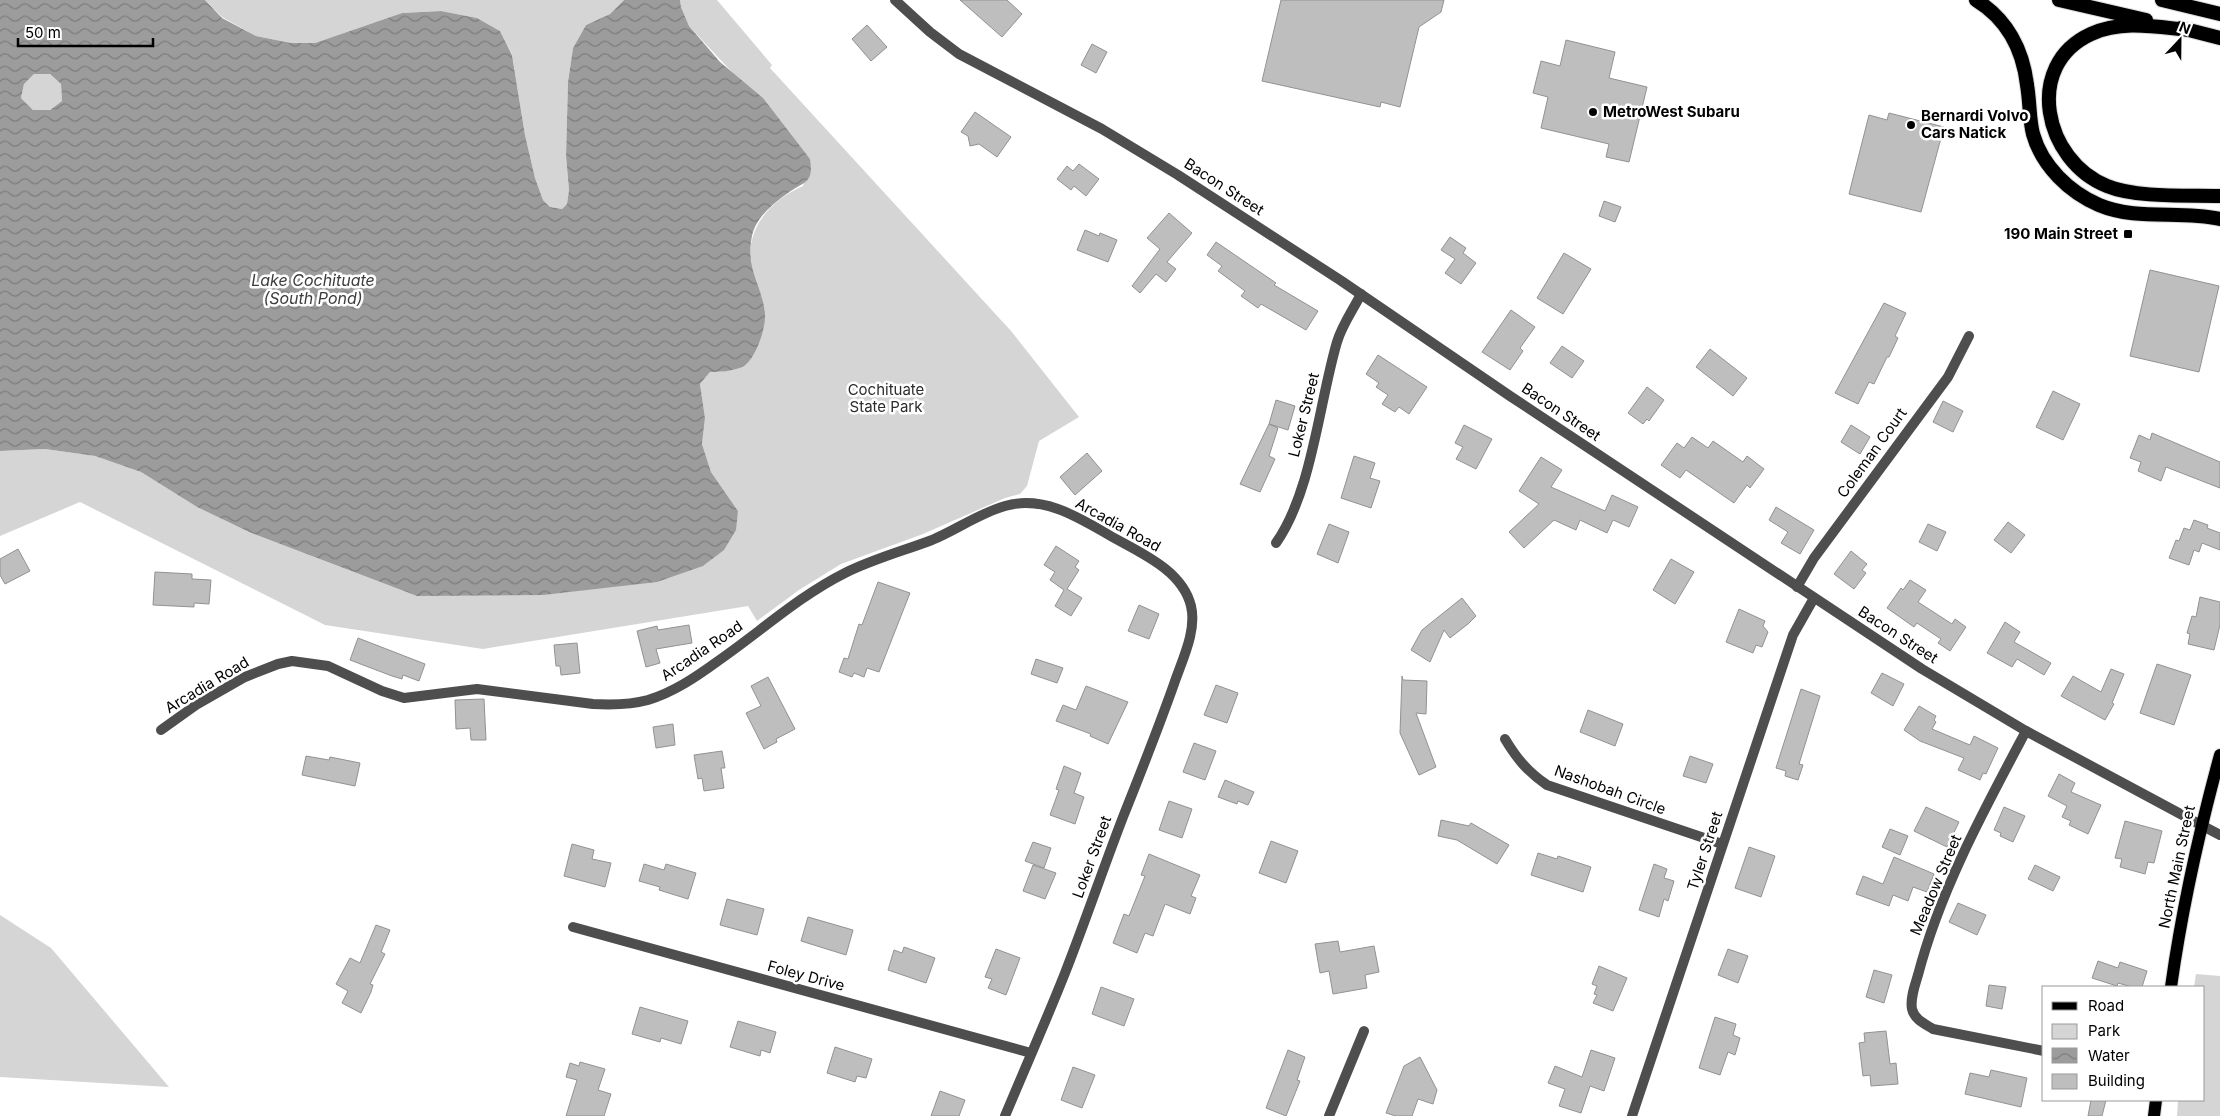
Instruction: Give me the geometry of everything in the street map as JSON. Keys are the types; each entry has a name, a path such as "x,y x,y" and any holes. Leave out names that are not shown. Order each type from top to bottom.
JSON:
{"highway":[{"path":"1976,0 1996,14 2020,52 2028,86 2030,121 2034,136 2041,152 2060,179 2086,199 2109,208 2135,213 2220,220"},
{"path":"2059,0 2220,38"},
{"path":"2162,0 2220,14"},
{"path":"2189,30 2140,25 2122,26 2106,28 2080,40 2065,55 2052,78 2049,104 2051,118 2059,143 2066,154 2085,173 2108,187 2137,192 2220,196"}],"main road":[{"name":"North Main Street","path":"2171,986 2183,908 2201,825 2220,755"},
{"path":"2154,1116 2156,1101"}],"street":[{"name":"Bacon Street","path":"895,0 930,32 959,54 1102,129 1154,159 1361,294 1510,396 1922,669 2026,731 2220,835"},
{"name":"Loker Street","path":"1276,542 1287,523 1305,475 1340,335 1361,294"},
{"name":"Coleman Court","path":"1797,587 1820,550 1948,377 1969,336"},
{"name":"Arcadia Road","path":"161,730 196,705 245,677 278,664 292,661 328,666 382,691 404,698 477,689 593,704 612,705 647,700 680,686 700,674 804,598 845,572 952,531 1004,506 1018,504 1036,504 1052,507 1088,523 1154,561 1172,574 1181,585 1190,604"},
{"name":"Tyler Street","path":"1632,1116 1793,635 1814,598"},
{"name":"Loker Street","path":"1005,1116 1066,971 1123,817 1152,746 1188,639 1192,616 1190,604"},
{"name":"Meadow Street","path":"2026,731 1998,783 1938,911 1912,995 1912,1007 1914,1015 1933,1029 2042,1051"},
{"name":"Nashobah Circle","path":"1506,739 1516,758 1530,774 1547,786 1722,844"},
{"name":"Foley Drive","path":"573,927 1031,1053"},
{"path":"1329,1116 1364,1031"}],"green space":[{"path":"205,0 624,0 610,14 586,25 573,48 568,82 566,156 569,190 567,204 562,209 550,207 543,200 535,178 525,135 512,54 500,31 477,18 441,11 402,13 315,43 291,43 256,36 222,17"},
{"name":"Cochituate State Park","path":"680,0 717,0 772,65 770,68 1011,331 1079,417 1039,441 1027,486 1020,494 1005,498 923,534 841,564 799,590 757,621 748,606 483,649 325,625 80,502 0,536 0,451 45,449 95,456 141,472 197,507 249,532 417,596 479,594 703,566 723,549 731,537 738,511 711,472 702,444 705,418 700,384 710,372 722,372 762,298 753,275 750,257 755,231 769,210 790,193 803,186 810,159 785,129 689,26"},
{"path":"34,74 50,74 61,84 62,101 50,110 33,110 21,98 24,84"},
{"path":"0,915 51,948 169,1087 0,1077"},
{"path":"2196,974 2220,976 2220,1116 2177,1116 2178,1101 2205,1101 2205,986 2194,986"}],"water":[{"name":"Lake Cochituate (South Pond)","path":"0,0 205,0 222,18 256,36 291,43 315,43 402,13 441,11 477,18 500,31 512,55 525,135 535,178 543,200 550,207 562,209 567,204 569,190 566,156 568,82 573,48 586,25 610,14 624,0 680,0 689,26 720,62 763,98 810,159 811,173 809,178 788,193 761,217 752,236 750,248 752,268 761,294 765,314 762,334 756,350 744,366 727,371 710,372 700,384 705,418 702,444 711,472 738,511 736,530 724,550 703,566 657,582 543,595 417,596 249,532 197,507 141,472 95,456 45,449 0,451","holes":["34,74 50,74 61,84 62,101 50,110 33,110 21,98 24,84"]}],"building":[{"path":"960,0 1007,0 1022,14 1002,37"},
{"path":"1281,0 1444,0 1441,12 1419,27 1400,107 1381,102 1380,107 1262,81"},
{"path":"867,25 887,47 871,61 852,39"},
{"name":"MetroWest Subaru","path":"1566,40 1615,52 1609,78 1647,87 1629,162 1606,157 1609,144 1541,128 1548,97 1533,93 1541,61 1560,66"},
{"path":"1092,44 1107,52 1096,73 1081,65"},
{"path":"975,112 1011,137 997,157 979,144 970,146 968,136 961,132"},
{"path":"1889,113 1944,127 1921,212 1849,194 1869,115 1887,120"},
{"path":"1079,164 1099,179 1086,196 1074,186 1071,190 1057,179 1067,166 1073,171"},
{"path":"1604,201 1621,207 1615,222 1599,216"},
{"path":"1169,213 1192,233 1167,262 1176,269 1166,282 1156,274 1140,293 1132,286 1160,249 1147,238"},
{"path":"1085,230 1099,236 1100,233 1117,240 1108,262 1077,250"},
{"path":"1450,237 1466,248 1463,253 1476,263 1461,284 1445,273 1455,259 1441,250"},
{"path":"1216,242 1276,283 1274,285 1318,311 1306,330 1261,304 1258,308 1241,296 1245,291 1218,271 1222,266 1207,255"},
{"path":"1564,253 1591,269 1563,314 1537,298"},
{"path":"2150,270 2219,286 2199,372 2130,356"},
{"path":"1884,303 1906,313 1895,336 1898,338 1889,357 1887,357 1874,384 1869,382 1858,404 1835,393"},
{"path":"1511,310 1535,327 1520,348 1523,351 1510,370 1482,352"},
{"path":"1562,346 1584,361 1572,378 1550,363"},
{"path":"1710,349 1747,378 1733,396 1696,367"},
{"path":"1378,355 1427,387 1409,414 1399,407 1395,412 1382,404 1388,395 1376,387 1379,383 1366,374"},
{"path":"1647,387 1664,400 1649,421 1647,419 1643,424 1628,413"},
{"path":"2053,391 2080,404 2063,440 2036,427"},
{"path":"1276,400 1295,406 1288,430 1269,424"},
{"path":"1943,401 1963,411 1953,432 1933,422"},
{"path":"1269,424 1278,428 1269,456 1275,459 1260,492 1240,484"},
{"path":"1464,425 1492,439 1476,469 1456,459 1463,447 1455,443"},
{"path":"1851,425 1870,437 1860,454 1841,442"},
{"path":"2152,433 2220,462 2220,488 2166,467 2161,481 2138,471 2141,462 2130,458 2139,435 2150,440"},
{"path":"1692,437 1708,448 1713,441 1743,462 1747,456 1764,469 1750,488 1747,485 1734,503 1686,470 1680,478 1661,465 1677,443 1684,448"},
{"path":"1087,453 1102,471 1075,495 1060,477"},
{"path":"1354,456 1375,463 1370,478 1380,481 1371,508 1341,498"},
{"path":"1541,457 1562,470 1551,487 1605,511 1612,495 1638,507 1629,527 1613,520 1607,533 1580,520 1576,530 1554,520 1524,548 1509,532 1539,504 1519,491"},
{"path":"1776,507 1814,530 1800,554 1781,543 1788,532 1769,520"},
{"path":"2194,520 2208,525 2207,528 2220,533 2220,550 2202,543 2199,552 2194,550 2189,565 2169,558 2176,540 2179,541 2184,528 2190,530"},
{"path":"2008,522 2025,535 2011,553 1994,540"},
{"path":"1329,524 1349,532 1338,563 1317,554"},
{"path":"1928,524 1946,532 1937,551 1919,542"},
{"path":"1056,546 1079,561 1075,567 1079,570 1067,589 1082,598 1071,616 1055,606 1064,590 1050,580 1055,572 1044,565"},
{"path":"18,549 30,571 5,584 0,575 0,559"},
{"path":"1851,551 1867,564 1862,570 1866,573 1854,589 1834,574"},
{"path":"1671,559 1694,572 1675,604 1653,590"},
{"path":"155,572 192,574 192,579 211,580 209,604 194,603 194,607 153,605"},
{"path":"1910,580 1926,590 1918,602 1952,624 1955,619 1966,627 1950,651 1938,643 1941,639 1917,623 1914,627 1887,608 1901,588 1903,590"},
{"path":"878,582 910,593 879,672 867,668 864,677 854,673 852,677 839,672 844,658 848,659 859,624 862,625"},
{"path":"2200,597 2220,602 2220,625 2214,650 2188,644 2190,634 2187,633 2192,616 2196,617"},
{"path":"1462,598 1476,616 1450,638 1444,630 1430,662 1411,650 1422,630"},
{"path":"1139,605 1159,614 1149,639 1128,631"},
{"path":"1739,609 1765,621 1763,626 1768,632 1762,647 1756,645 1753,653 1726,642"},
{"path":"2005,622 2020,632 2014,642 2051,663 2044,675 2017,659 2012,667 1987,653"},
{"path":"689,625 692,643 656,649 660,663 646,667 637,631 657,626 658,630"},
{"path":"358,638 425,664 419,681 403,675 402,679 392,676 350,660"},
{"path":"577,643 580,673 561,675 560,666 556,666 554,645"},
{"path":"1036,659 1063,668 1057,683 1031,674"},
{"path":"2157,664 2191,675 2174,725 2140,713"},
{"path":"2111,669 2124,674 2112,703 2114,704 2105,720 2061,696 2073,676 2101,692"},
{"path":"1882,673 1904,684 1893,706 1871,693"},
{"path":"1402,676 1403,680 1427,681 1426,714 1416,713 1436,767 1419,775 1400,733"},
{"path":"768,677 795,729 776,739 777,742 764,749 746,713 761,706 751,686"},
{"path":"1216,685 1238,693 1227,723 1204,715"},
{"path":"1086,686 1128,702 1108,744 1090,736 1091,734 1056,721 1063,705 1076,710"},
{"path":"1801,689 1820,696 1799,764 1803,765 1798,780 1785,776 1786,771 1776,768"},
{"path":"484,699 486,740 471,740 470,728 456,729 455,700"},
{"path":"1919,706 1936,716 1934,720 1936,722 1932,729 1970,745 1974,736 1998,748 1986,774 1983,773 1980,780 1958,770 1964,758 1920,741 1904,730"},
{"path":"1588,710 1623,724 1615,746 1580,732"},
{"path":"673,724 675,745 656,748 653,727"},
{"path":"1194,743 1216,751 1205,780 1183,772"},
{"path":"722,751 725,768 721,768 724,788 704,791 702,778 698,779 694,755"},
{"path":"306,756 329,760 330,757 360,763 355,786 302,775"},
{"path":"1690,756 1713,764 1706,783 1683,776"},
{"path":"1064,766 1081,773 1074,793 1084,797 1075,824 1050,815 1059,790 1056,789"},
{"path":"2059,774 2075,783 2071,792 2101,805 2088,834 2069,825 2071,821 2062,817 2067,806 2048,796"},
{"path":"1225,780 1254,792 1248,805 1238,801 1237,804 1218,797"},
{"path":"1169,801 1192,809 1182,838 1159,830"},
{"path":"1926,807 1959,822 1947,847 1914,831"},
{"path":"2004,807 2025,816 2013,842 2000,836 2001,833 1994,830"},
{"path":"1441,820 1469,826 1471,823 1509,845 1497,864 1457,840 1438,836"},
{"path":"2125,821 2162,831 2154,863 2148,862 2145,874 2120,867 2122,859 2115,858"},
{"path":"1890,829 1908,836 1900,855 1882,847"},
{"path":"1271,841 1298,851 1286,883 1259,873"},
{"path":"1033,842 1051,848 1044,868 1025,861"},
{"path":"572,844 594,850 592,859 611,863 605,887 564,876"},
{"path":"1749,847 1775,856 1761,897 1735,888"},
{"path":"1538,853 1557,859 1558,856 1591,867 1583,892 1531,875"},
{"path":"1149,854 1200,875 1191,896 1196,898 1190,914 1165,904 1153,936 1145,933 1137,953 1113,943 1124,914 1129,916 1145,876 1141,875"},
{"path":"1894,857 1934,874 1927,892 1913,887 1908,901 1893,895 1889,906 1856,894 1863,876 1883,884"},
{"path":"644,864 664,870 666,864 696,873 688,899 659,890 660,887 639,881"},
{"path":"1654,864 1667,869 1664,878 1674,881 1668,901 1664,899 1659,917 1639,910"},
{"path":"1033,865 1056,873 1045,899 1023,891"},
{"path":"2035,865 2060,877 2053,891 2028,879"},
{"path":"727,899 764,909 757,935 720,925"},
{"path":"1958,903 1986,915 1977,935 1949,922"},
{"path":"808,917 853,930 846,955 801,941"},
{"path":"376,925 390,930 381,952 385,954 370,984 373,985 371,992 361,1013 342,1003 348,991 336,984 350,958 360,963"},
{"path":"1338,941 1340,952 1374,946 1379,972 1365,975 1367,988 1333,994 1329,971 1320,973 1315,944"},
{"path":"904,947 935,958 926,983 888,970 894,950 902,953"},
{"path":"996,949 1020,958 1006,995 988,988 992,979 985,977"},
{"path":"1728,949 1748,956 1738,983 1718,975"},
{"path":"2098,961 2118,968 2120,962 2147,971 2142,986 2128,986 2118,983 2117,986 2092,978"},
{"path":"1599,966 1627,978 1613,1011 1593,1003 1597,995 1594,994 1597,986 1592,984"},
{"path":"1874,970 1892,975 1884,1003 1866,997"},
{"path":"1989,985 2006,987 2002,1009 1986,1006"},
{"path":"1101,987 1134,999 1124,1026 1092,1014"},
{"path":"640,1007 688,1021 681,1044 661,1038 660,1042 632,1034"},
{"path":"1715,1017 1736,1024 1733,1035 1740,1038 1735,1055 1728,1052 1720,1075 1699,1068"},
{"path":"738,1021 776,1032 770,1053 761,1050 760,1056 730,1047"},
{"path":"1886,1031 1890,1064 1896,1063 1898,1084 1871,1086 1870,1075 1863,1076 1859,1043 1865,1042 1864,1033"},
{"path":"835,1047 872,1059 866,1078 857,1076 855,1082 827,1073"},
{"path":"1288,1050 1305,1057 1297,1080 1300,1081 1286,1116 1266,1108"},
{"path":"1591,1050 1615,1058 1604,1091 1590,1086 1581,1113 1559,1106 1565,1089 1548,1083 1555,1066 1582,1077"},
{"path":"1420,1057 1437,1090 1433,1104 1418,1099 1412,1116 1396,1116 1386,1113 1404,1066"},
{"path":"580,1062 605,1069 598,1090 611,1094 604,1116 566,1116 577,1080 566,1077 570,1063 579,1066"},
{"path":"1073,1067 1095,1075 1082,1108 1061,1100"},
{"path":"1991,1070 2027,1078 2021,1107 1965,1094 1970,1073 1989,1077"},
{"path":"940,1091 965,1100 959,1116 931,1116"},
{"path":"2091,1101 2106,1101 2102,1116 2088,1116"}],"place":[{"name":"MetroWest Subaru","path":"1593,112"},
{"name":"Bernardi Volvo Cars Natick","path":"1911,125"},
{"name":"190 Main Street","path":"2128,234"}]}
